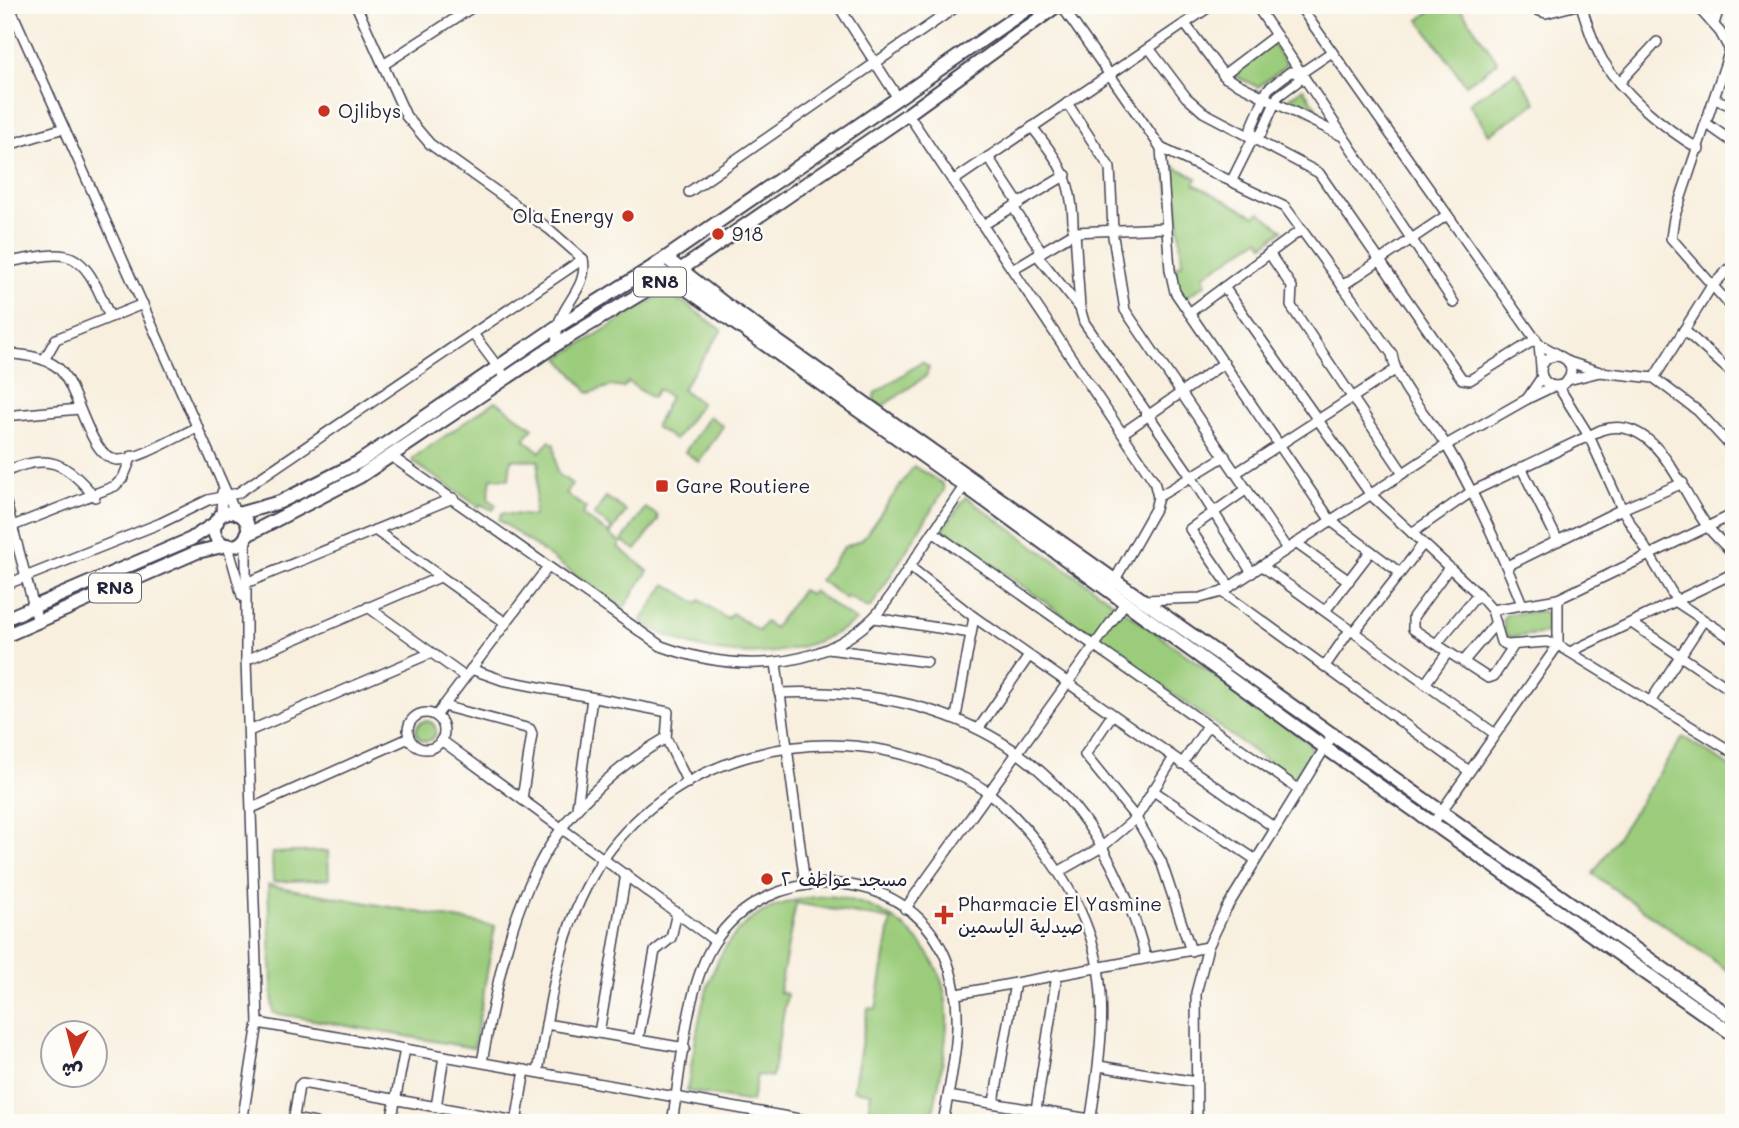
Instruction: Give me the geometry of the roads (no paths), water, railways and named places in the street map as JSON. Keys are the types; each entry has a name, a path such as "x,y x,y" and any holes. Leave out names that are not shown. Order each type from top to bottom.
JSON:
{"main road":[{"name":"RN8","path":"5,636 197,552 237,545 270,521 335,491 391,456 503,372 555,328 666,258 1033,5"},
{"name":"RN8","path":"5,619 191,539 219,519 265,507 310,489 359,462 503,372 557,344 674,274 908,114 1060,5"},
{"path":"666,258 674,274"},
{"path":"654,266 674,274 968,481 1112,585 1324,747 1438,817"},
{"path":"265,507 270,521"},
{"path":"237,514 246,522 246,537"},
{"path":"219,519 215,535 228,546"},
{"path":"191,539 197,552"},
{"path":"1134,604 1334,733 1438,817 1696,1000 1734,1035"},
{"path":"1696,1000 1734,1019"}],"street":[{"path":"9,5 198,427 226,497 237,514"},
{"path":"383,65 475,5"},
{"path":"838,5 898,98"},
{"path":"690,192 959,5"},
{"path":"1060,5 1161,148 1285,207 1392,354 1395,370 1446,445 1471,492 1522,604"},
{"path":"953,181 1212,5"},
{"path":"1256,5 1454,303"},
{"path":"1299,5 1538,342 1565,359 1600,372 1654,378 1698,411 1734,450"},
{"path":"1522,5 1546,13 1579,5 1603,60 1619,83 1674,134 1699,149"},
{"path":"1697,5 1714,24 1730,50 1716,99 1674,218 1671,238 1711,287 1734,310"},
{"path":"1714,24 1720,5"},
{"path":"358,6 406,116 430,144 549,229 583,259"},
{"path":"1185,23 1223,75 1343,136"},
{"path":"1223,75 1276,36"},
{"path":"1619,83 1657,42"},
{"path":"1150,48 1194,105 1319,173 1462,379 1473,379 1538,342"},
{"path":"1232,180 1253,138 1261,134 1275,103 1297,82 1301,73 1332,52"},
{"path":"1253,138 1251,128 1268,89 1290,72 1301,73"},
{"path":"1716,99 1734,107"},
{"path":"1067,103 1110,168 1113,230 1125,310 1287,549"},
{"path":"908,114 1123,433 1154,481 1158,497"},
{"path":"1707,124 1734,142"},
{"path":"1032,127 1066,175 1072,199 1080,308 1084,322 1192,478 1252,572"},
{"path":"5,146 64,128"},
{"path":"1161,148 1172,280 1189,313 1331,521 1399,572"},
{"path":"988,157 1040,253 1080,308"},
{"path":"983,225 1066,175"},
{"path":"1342,286 1447,215"},
{"path":"1013,269 1074,233 1166,228"},
{"path":"1189,313 1301,230"},
{"path":"1269,253 1292,287 1292,306 1403,473"},
{"path":"5,261 59,256 76,260 86,271 110,317"},
{"path":"557,344 555,328 582,279 583,259"},
{"path":"5,585 161,523 208,500 226,497 583,259"},
{"path":"1654,378 1711,287 1734,264"},
{"path":"1224,286 1371,495 1478,594 1492,610 1502,642 1514,645 1547,642 1558,645 1734,753"},
{"path":"44,360 56,339 143,304"},
{"path":"1684,330 1734,375"},
{"path":"473,334 503,372"},
{"path":"1538,342 1542,372 1556,386 1589,436 1622,509 1678,603 1734,640"},
{"path":"5,353 44,360 60,369 79,409 105,453 114,459 132,456 198,427"},
{"path":"1527,399 1547,358 1565,359"},
{"path":"1565,359 1572,371 1568,380"},
{"path":"1123,433 1224,363"},
{"path":"1237,473 1395,370"},
{"path":"905,909 1094,646 1134,604 1200,598 1226,589 1446,445 1527,399 1568,380 1600,372"},
{"path":"5,399 6,416 79,409"},
{"path":"1412,533 1471,492 1609,428 1636,434 1661,453 1683,483 1707,526 1734,555"},
{"path":"9,527 94,497 121,481 132,456"},
{"path":"391,456 661,646 713,662 776,663 828,649 874,618 968,481"},
{"path":"1112,585 1158,497 1225,456"},
{"path":"5,472 34,460 42,460 74,475 94,497"},
{"path":"1521,467 1558,541"},
{"path":"1507,566 1622,509 1683,483"},
{"path":"1247,489 1190,529 1226,589 1325,666 1469,771"},
{"path":"219,519 226,497"},
{"path":"246,583 453,498"},
{"path":"5,499 9,527 38,622"},
{"path":"1492,610 1558,599 1734,514"},
{"path":"375,530 506,622"},
{"path":"933,532 1298,789"},
{"path":"242,1123 258,1023 253,808 246,660 246,537"},
{"path":"1296,543 1349,581"},
{"path":"1325,666 1423,544"},
{"path":"228,546 245,612"},
{"path":"1325,611 1370,551"},
{"path":"1262,566 1495,734"},
{"path":"436,716 548,567"},
{"path":"909,567 974,617 1275,828"},
{"path":"1448,569 1411,622 1413,629 1481,675 1491,677 1514,645"},
{"path":"1570,652 1678,603 1734,573"},
{"path":"246,660 440,577"},
{"path":"1437,643 1478,594"},
{"path":"1438,817 1558,645 1558,599"},
{"path":"368,607 431,653 468,673 668,712 666,738 688,783"},
{"path":"956,716 974,617"},
{"path":"874,618 971,633"},
{"path":"1650,702 1703,621"},
{"path":"1463,662 1496,623"},
{"path":"1633,624 1679,658 1734,692"},
{"path":"828,649 927,662"},
{"path":"1425,684 1448,652"},
{"path":"249,731 431,653"},
{"path":"979,728 1029,656"},
{"path":"776,663 805,884"},
{"path":"779,693 859,694 956,716 1019,753 1052,782 1102,847 1125,890 1146,958"},
{"path":"577,808 592,698"},
{"path":"443,706 530,729 532,734 522,799"},
{"path":"425,713 436,716 442,725 441,740 432,747 422,748 410,738 408,727 414,717 425,713"},
{"path":"1112,715 1085,755 1136,818 1171,885 1191,951"},
{"path":"1058,872 1102,847 1136,818 1152,790 1207,727"},
{"path":"1197,1123 1196,993 1208,947 1256,860 1334,733"},
{"path":"253,808 410,738"},
{"path":"482,1062 513,920 527,883 546,847 577,808 640,753 666,738"},
{"path":"441,740 715,942"},
{"path":"538,1072 554,974 566,932 604,858 628,829 661,800 688,783 740,758 789,746 827,743 884,750 917,758 990,793 1020,822 1058,872 1078,906 1098,967 1101,1023 1099,1066 1090,1121 948,1096"},
{"path":"1152,790 1256,860"},
{"path":"599,1033 626,874"},
{"path":"672,1123 699,974 715,942 749,906 776,892 805,884 851,884 871,890 905,909 934,938 944,956 957,994 957,1034 943,1123"},
{"path":"638,1040 655,951 671,938 677,912"},
{"path":"957,994 1208,947"},
{"path":"1036,1110 1057,975"},
{"path":"994,1102 1015,983"},
{"path":"258,1023 677,1097 778,1119 822,1123"},
{"path":"546,1024 684,1048"},
{"path":"391,1123 405,1049"},
{"path":"436,1107 444,1056"},
{"path":"1099,1066 1196,1082"},
{"path":"516,1122 525,1070"},
{"path":"315,1123 294,1121 299,1086 302,1083 527,1123"}],"place":[{"name":"Ojlibys","path":"324,111"},
{"name":"Ola Energy","path":"628,216"},
{"name":"918","path":"718,234"},
{"name":"Gare Routiere","path":"662,486"},
{"name":"مسجد عواطف ٢","path":"767,879"},
{"name":"Pharmacie El Yasmine صيدلية الياسمين","path":"944,915"}]}
